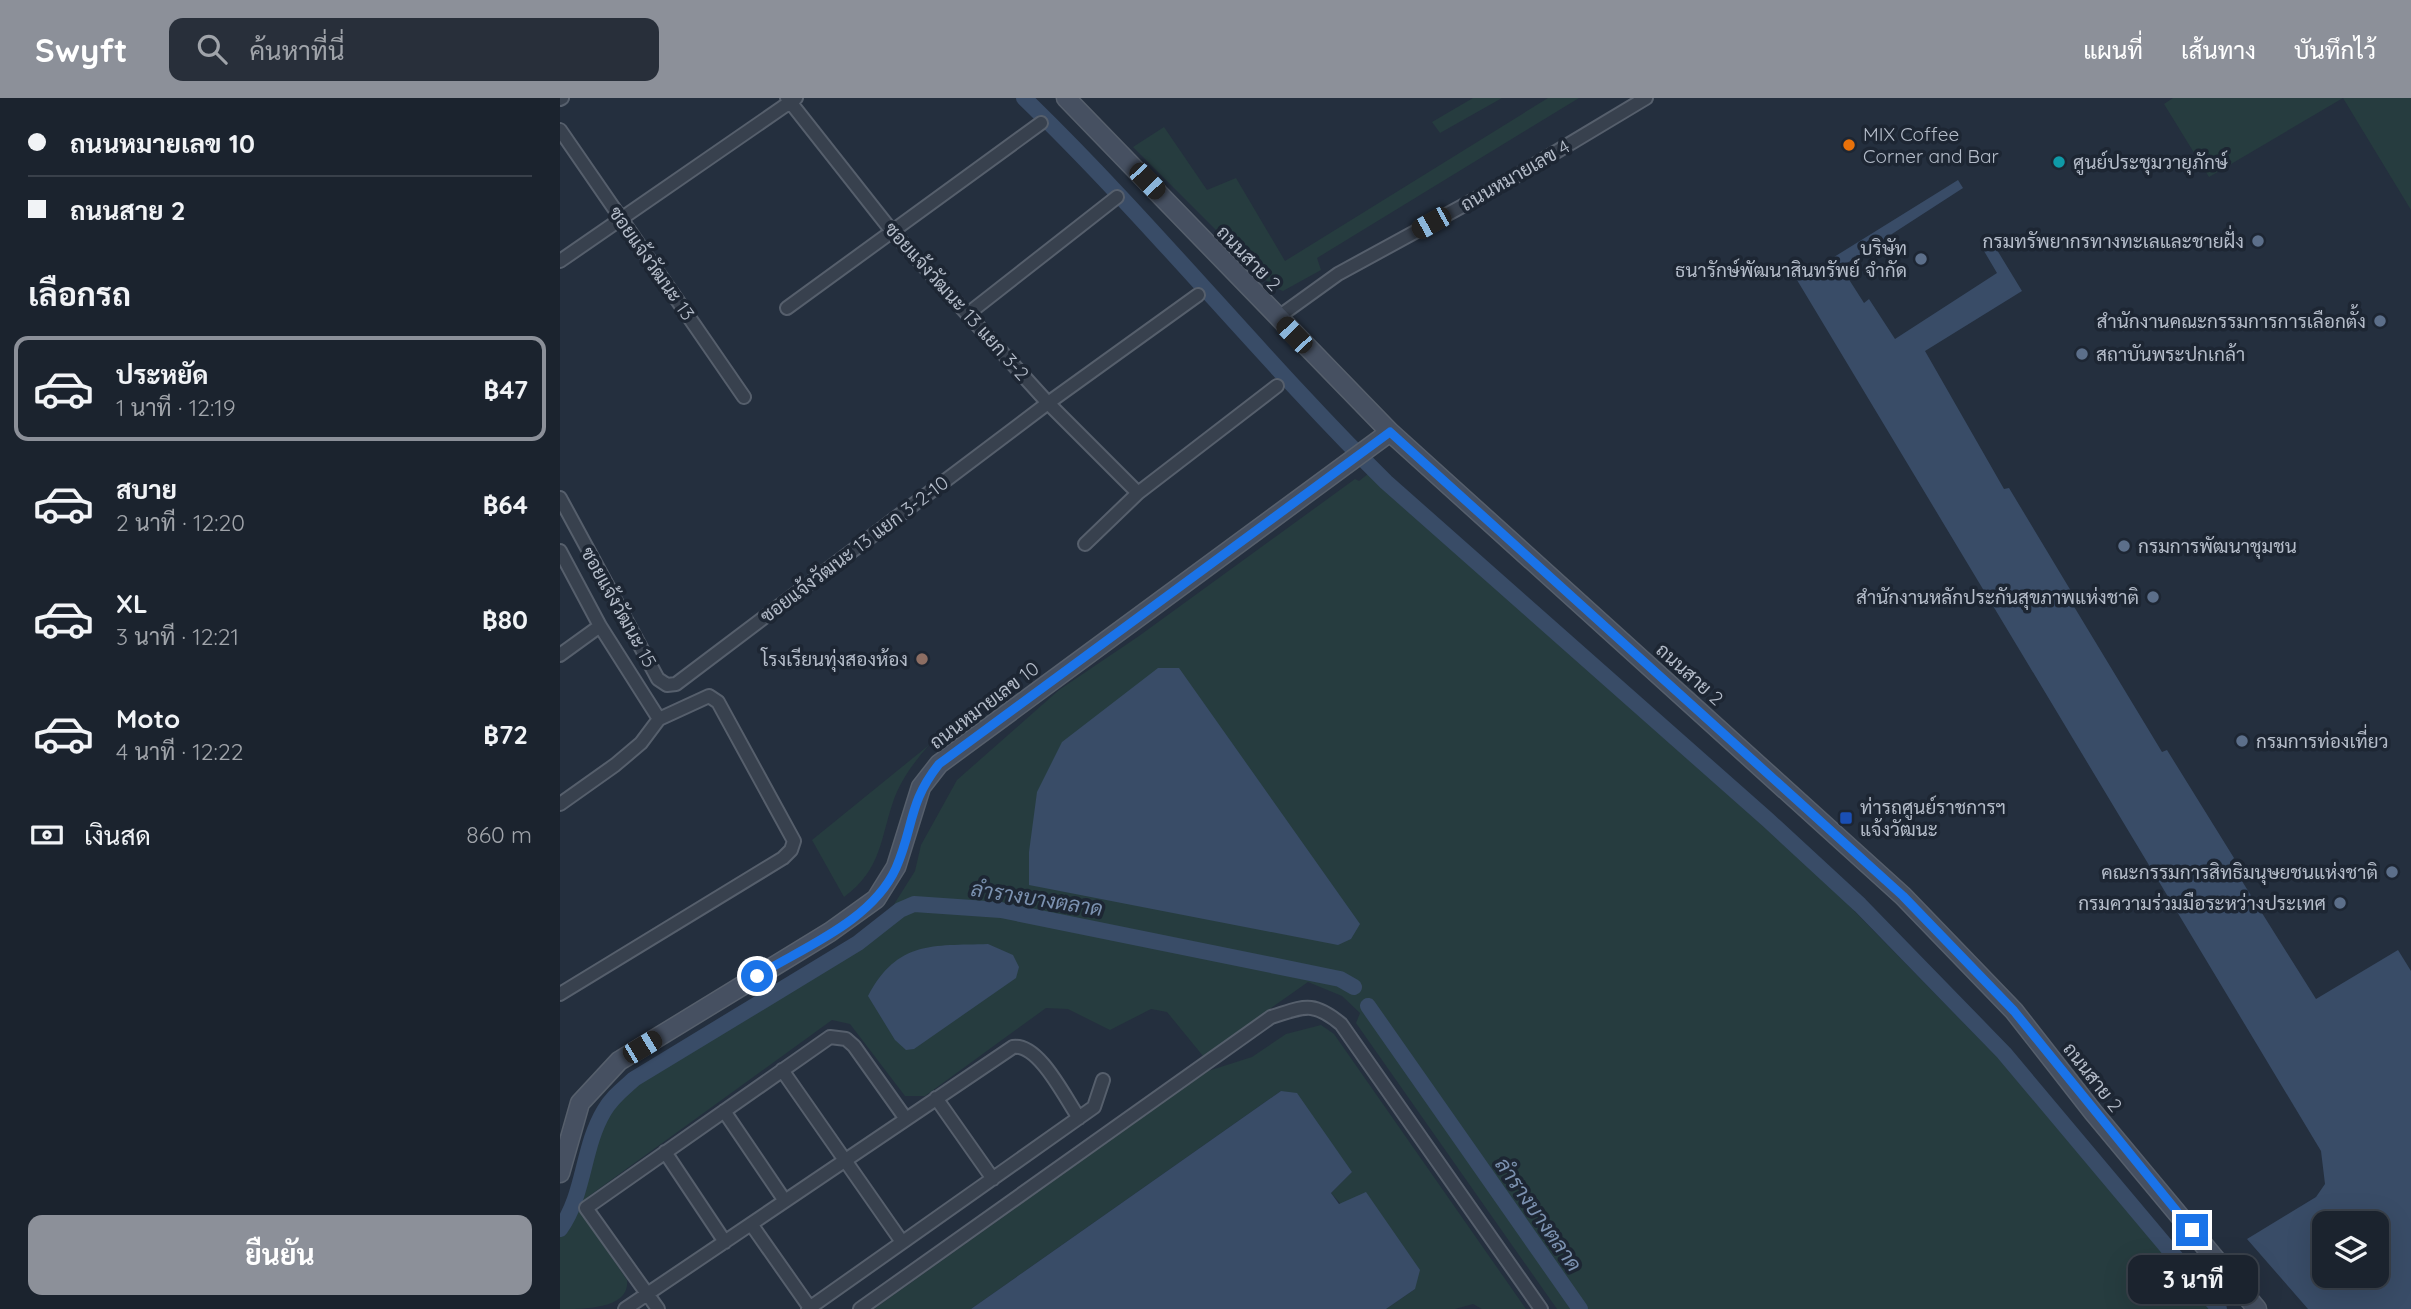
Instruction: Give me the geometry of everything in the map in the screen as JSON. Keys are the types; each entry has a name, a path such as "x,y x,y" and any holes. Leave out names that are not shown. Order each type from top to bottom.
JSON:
{"street":[{"name":"ถนนสาย 2","path":"1066,98 1390,432 1903,896 2014,1011 2093,1112 2257,1309"},
{"name":"ถนนหมายเลข 4","path":"1277,318 1338,274 1502,184 1646,98"},
{"path":"560,261 791,99"},
{"name":"ซอยแจ้งวัฒนะ 13 แยก 3-2","path":"791,99 891,230 1048,403 1138,493"},
{"path":"787,308 1041,123"},
{"name":"ซอยแจ้งวัฒนะ 13","path":"560,130 744,397"},
{"path":"969,313 1117,197"},
{"path":"1048,403 1198,295"},
{"path":"1085,544 1138,493 1278,386"},
{"name":"ซอยแจ้งวัฒนะ 13 แยก 3-2-10","path":"659,679 667,685 676,684 1048,403"},
{"name":"ถนนหมายเลข 10","path":"560,1173 580,1103 619,1061 821,937 876,899 896,867 921,787 939,764 1169,592 1390,432"},
{"name":"ซอยแจ้งวัฒนะ 15","path":"560,498 659,679"},
{"path":"560,551 600,626 659,719"},
{"path":"560,655 600,626"},
{"path":"560,804 641,743 659,719 699,698 709,696 718,702 794,841 791,850 560,994"},
{"path":"860,1309 1271,1017 1307,1006 1323,1009 1341,1024 1541,1309"},
{"path":"658,1309 586,1208 826,1039 846,1039 854,1046 905,1119"},
{"path":"625,1309 1010,1048 1020,1046 1035,1053 1079,1118"},
{"path":"782,1070 902,1242"},
{"path":"751,1224 809,1308 1094,1107 1103,1080"},
{"path":"936,1098 993,1179"},
{"path":"723,1111 785,1201"},
{"path":"665,1152 725,1242"}],"green space":[{"path":"1473,98 1502,98 1440,133 1432,122"},
{"path":"1548,98 1579,98 1317,258 1321,270 1283,291 1273,287 1133,147 1164,127 1207,190 1236,178 1285,261"},
{"path":"2173,98 2343,98 2209,177 2164,104"},
{"path":"2343,98 2411,98 2411,210"},
{"path":"1368,474 1824,880 2005,1065 2215,1309 1557,1309 1356,1023 1360,1013 1342,996 1308,982 1203,1056 1167,1012 1151,1009 1110,1030 1068,1009 1046,1008 925,1096 905,1096 850,1024 832,1020 589,1196 581,1206 582,1213 627,1280 626,1290 614,1302 604,1305 560,1309 560,1225 573,1202 590,1122 611,1090 878,922 893,906 915,871 921,845 957,780 1059,690 1139,636 1355,479 1359,481"},
{"path":"929,745 909,770 897,791 873,864 844,897 812,840"},
{"path":"1321,1025 1334,1034 1526,1309 1482,1309 1473,1304 1455,1309 1386,1309 1415,1289 1331,1193 1352,1172 1281,1091 971,1309 874,1309 1208,1071 1252,1057 1286,1034"}],"water":[{"path":"1958,180 1963,188 1841,267 1864,303 1869,299 1895,339 1997,273 1984,251 1994,245 2022,291 1925,351 2004,489 2009,488 2074,596 2070,600 2162,752 2167,750 2234,858 2230,862 2316,999 2398,950 2411,971 2411,1309 2308,1309 2247,1239 2316,1197 2325,1184 2321,1151 1797,280"},
{"path":"1158,668 1179,668 1360,924 1351,939 1338,945 1029,885 1029,852 1037,792 1062,742"},
{"path":"988,944 1013,955 1019,967 1016,978 914,1049 906,1050 895,1040 868,996 879,978 904,955 918,950 950,945"},
{"path":"1281,1091 1297,1093 1352,1172 1331,1193 1339,1204 1366,1192 1420,1270 1415,1289 1386,1309 971,1309"}],"waterway":[{"path":"1024,98 1117,192 1295,387 1386,482 1768,820 1860,905 2004,1053 2219,1309"},
{"name":"ลำรางบางตลาด","path":"560,1229 574,1201 597,1125 607,1106 622,1090 634,1079 858,943 900,910 914,904 1001,910 1340,979 1354,987"},
{"name":"ลำรางบางตลาด","path":"1368,1006 1580,1309"}],"place":[{"name":"MIX Coffee Corner and Bar","path":"1849,145"},
{"name":"ศูนย์ประชุมวายุภักษ์","path":"2059,162"},
{"name":"กรมทรัพยากรทางทะเลและชายฝั่ง","path":"2258,241"},
{"name":"บริษัท ธนารักษ์พัฒนาสินทรัพย์ จำกัด","path":"1921,259"},
{"name":"สำนักงานคณะกรรมการการเลือกตั้ง","path":"2380,321"},
{"name":"สถาบันพระปกเกล้า","path":"2082,354"},
{"name":"กรมการพัฒนาชุมชน","path":"2124,546"},
{"name":"สำนักงานหลักประกันสุขภาพแห่งชาติ","path":"2153,597"},
{"name":"โรงเรียนทุ่งสองห้อง","path":"922,659"},
{"name":"กรมการท่องเที่ยว","path":"2242,741"},
{"name":"ท่ารถศูนย์ราชการฯ แจ้งวัฒนะ","path":"1846,818"},
{"name":"คณะกรรมการสิทธิมนุษยชนแห่งชาติ","path":"2392,872"},
{"name":"กรมความร่วมมือระหว่างประเทศ","path":"2340,903"}],"route":[{"path":"757,976 860,913 876,899 896,867 921,787 939,764 1169,592 1390,432 1903,896 2014,1011 2093,1112 2192,1230"}]}
